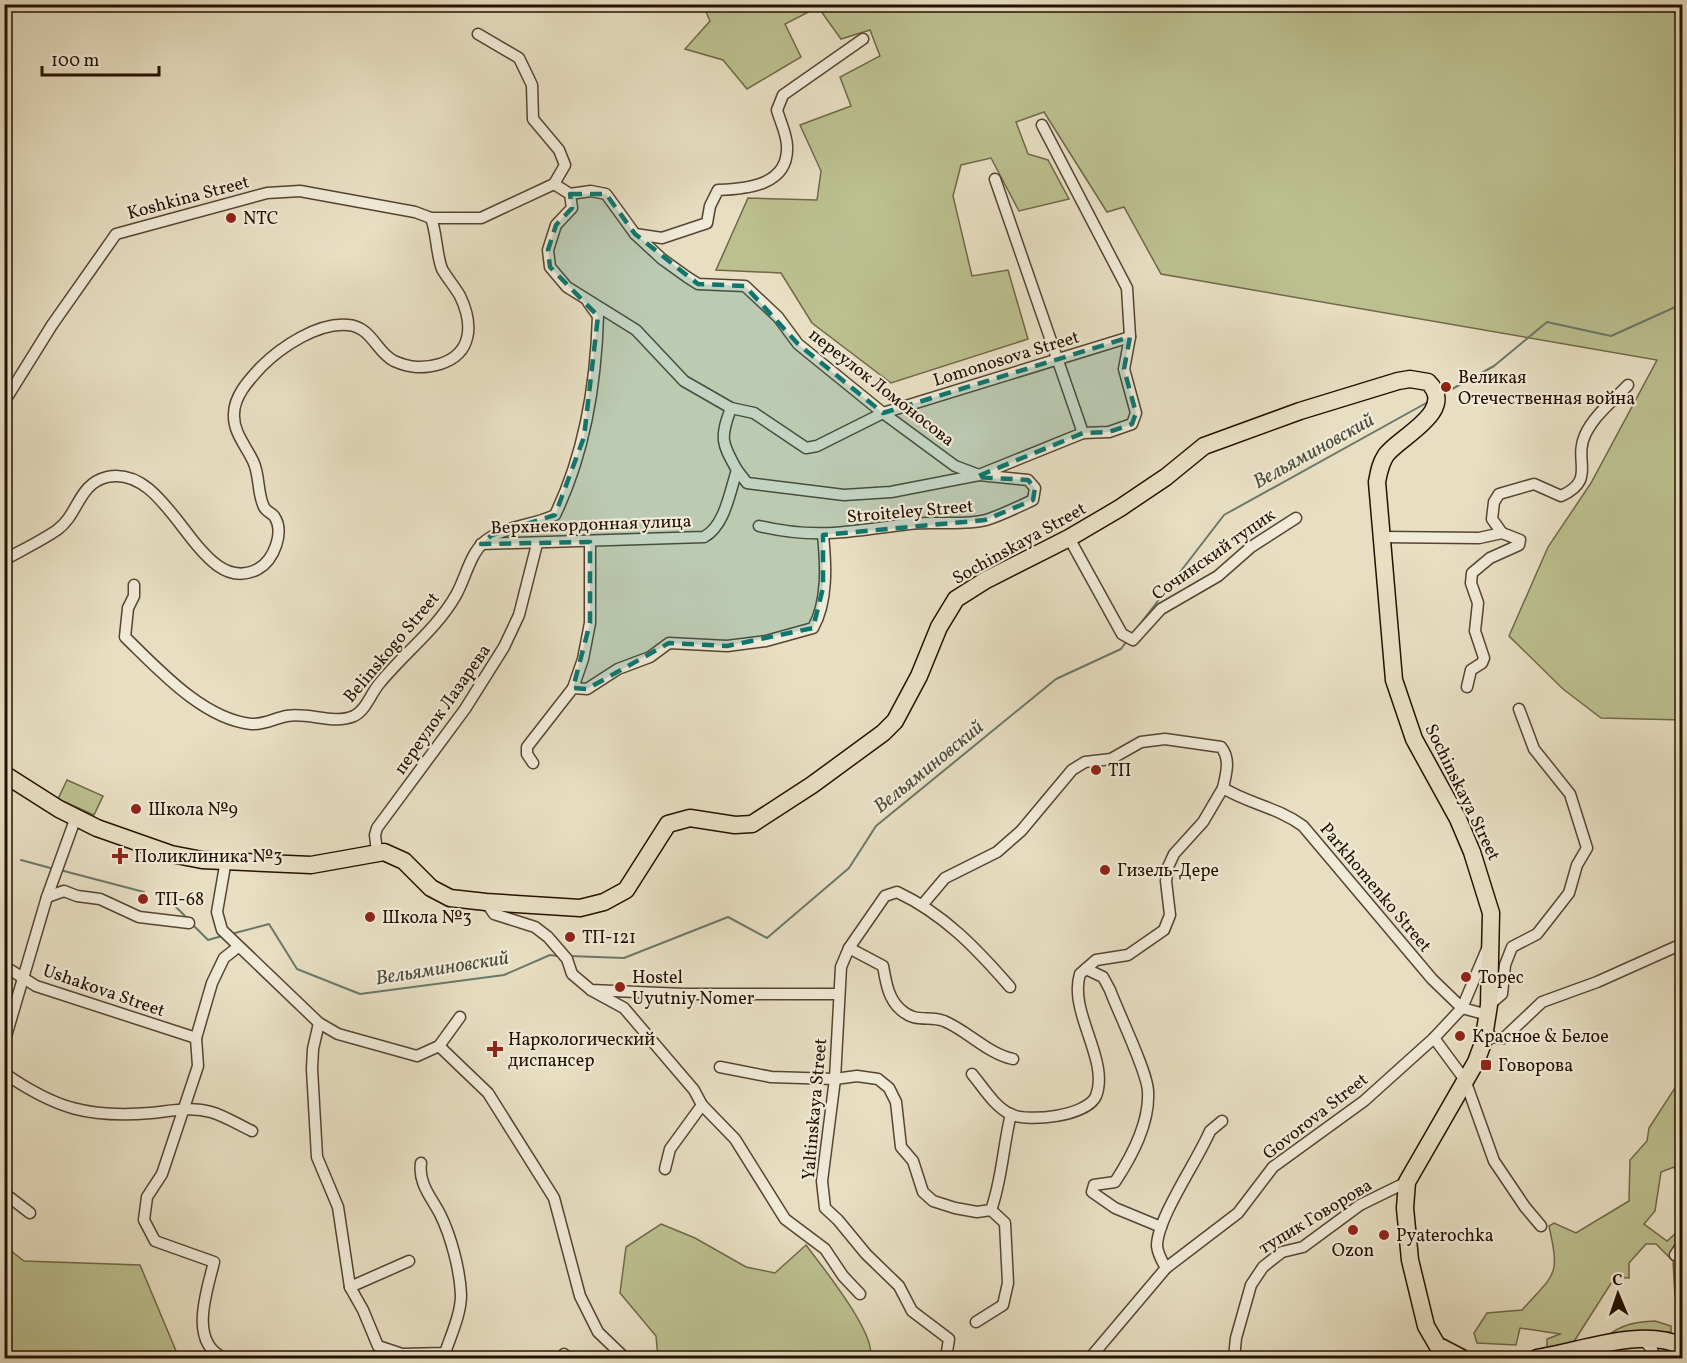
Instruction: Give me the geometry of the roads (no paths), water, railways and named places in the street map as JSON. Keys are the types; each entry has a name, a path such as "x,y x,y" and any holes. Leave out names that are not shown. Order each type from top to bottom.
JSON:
{"highway":[{"name":"Sochinskaya Street","path":"377,852 404,861 431,888 450,898 580,908 596,905 626,890 662,832 674,821 690,818 744,825 772,813 862,749 895,721 919,676 939,627 956,599 986,580 1070,538 1148,489 1204,446 1398,381 1410,379 1428,382 1435,399 1424,424 1387,454 1379,468 1377,482 1394,680 1414,739 1458,819 1480,872 1491,913 1489,1010 1485,1037 1476,1062 1407,1182 1406,1227 1421,1312 1437,1345 1462,1359"},
{"path":"4,774 49,804 97,828 171,854 193,859 311,865 334,863 377,852"},
{"path":"1537,1359 1640,1338 1662,1338 1683,1346"}],"street":[{"path":"478,34 519,58 532,85 533,119 560,150 565,165 554,184 570,194"},
{"path":"635,234 662,238 707,223 710,207 718,190 746,189 776,178 786,165 788,145 777,110 783,95 863,39"},
{"path":"729,406 722,432 723,445 747,483 768,483 844,495 891,492 979,475 1083,433 1109,432 1132,424 1136,413 1124,369 1130,338 1127,288 1042,125"},
{"path":"995,179 1083,433"},
{"name":"Koshkina Street","path":"4,402 52,325 116,234 267,193 300,190 415,212 431,218 481,218 554,184"},
{"name":"переулок Ломоносова","path":"570,194 591,191 606,194 635,234 662,259 698,284 745,286 778,317 798,344 883,413 956,466 979,475"},
{"name":"Lomonosova Street","path":"570,194 572,208 556,225 548,250 550,267 567,287 636,330 684,381 712,399 754,413 806,448 818,446 883,413 1130,338"},
{"path":"4,560 59,529 85,489 110,476 145,484 156,493 208,557 225,571 246,573 268,562 279,531 275,517 264,508 254,463 240,438 233,415 238,394 262,366 298,339 325,329 348,325 368,333 391,360 411,368 431,367 455,359 465,347 468,325 460,297 442,268 431,218"},
{"path":"481,544 492,535 555,515 560,505 584,437 588,415 598,316 588,302"},
{"path":"1502,534 1492,519 1494,502 1499,494 1534,484 1561,496 1573,491 1581,481 1583,438 1593,420 1628,385"},
{"name":"Верхнекордонная улица","path":"481,544 704,537 711,534 720,519 737,470"},
{"name":"Stroiteley Street","path":"759,526 788,533 823,535 858,533 909,524 985,520 1033,500 1035,488 1028,480 979,475"},
{"name":"Сочинский тупик","path":"1070,538 1124,635 1133,640 1161,609 1218,576 1251,547 1296,518"},
{"path":"1382,537 1479,538 1502,534 1515,536 1520,540 1519,545 1490,558 1472,573 1472,583 1478,603 1475,631 1484,658 1482,663 1471,670 1467,687"},
{"name":"Stroiteley Street","path":"573,687 587,688 618,669 650,657 669,643 727,646 766,641 813,628 819,617 823,588 823,535"},
{"path":"533,763 527,754 527,747 573,687 583,659 590,623 590,542"},
{"name":"Belinskogo Street","path":"134,585 134,596 128,609 125,638 178,688 204,705 252,724 286,716 337,719 353,717 363,711 370,695 385,676 456,596 481,544"},
{"name":"переулок Лазарева","path":"377,852 375,835 377,828 465,710 504,647 519,615 537,544"},
{"name":"Sochinskaya Street","path":"1489,1010 1502,994 1504,965 1512,947 1537,934 1569,893 1577,865 1587,848 1570,794 1534,749 1519,709"},
{"path":"972,1074 996,1103 1011,1114 1032,1118 1072,1113 1092,1103 1097,1095 1096,1067 1078,997 1077,981 1080,974 1096,960 1128,955 1164,930 1170,915 1166,881 1167,867 1174,854 1203,822 1223,788 1227,754 1221,747 1165,739 1141,742 1111,759 1085,762 1072,770 1021,831 997,852 945,878 923,904 954,928 1010,987"},
{"name":"Parkhomenko Street","path":"1223,788 1235,795 1284,812 1303,826 1432,979 1462,1008"},
{"path":"4,1043 47,897 76,817"},
{"path":"226,860 217,912 222,930 319,1023 338,1034 417,1056 439,1046 460,1017"},
{"path":"47,897 64,891 77,896 100,899 139,917 189,923"},
{"name":"Yaltinskaya Street","path":"923,904 897,892 885,896 849,948 841,967 835,1079 822,1181 825,1208 866,1254 899,1286 912,1311 949,1339 946,1359"},
{"path":"486,902 494,914 534,927 548,937 567,959 572,974 591,990 624,1008 654,1046 694,1090 702,1105 735,1139 785,1219 825,1249 843,1276 860,1294"},
{"name":"Govorova Street","path":"1090,1359 1166,1268 1238,1213 1273,1167 1364,1101 1434,1038 1462,1008 1492,938"},
{"path":"224,1359 210,1349 204,1333 202,1314 214,1262 155,1241 144,1220 147,1197 162,1174 198,1066 196,1038 212,982 224,958 238,946"},
{"path":"849,948 883,966 891,998 900,1010 918,1020 940,1020 962,1029 1004,1057 1013,1059"},
{"path":"1485,1037 1504,1038 1542,1002 1680,949"},
{"name":"Ushakova Street","path":"4,966 24,979 76,999 196,1038"},
{"path":"1086,969 1102,977 1106,983 1148,1088 1145,1116 1132,1156 1114,1182 1094,1185 1092,1192 1115,1208 1161,1227"},
{"path":"591,990 683,994 839,994"},
{"path":"1462,1008 1489,1010"},
{"path":"319,1023 313,1048 317,1157 338,1207 350,1287 363,1310 378,1346 401,1356 445,1353 461,1295 455,1262 441,1216 419,1174 421,1163"},
{"path":"1434,1038 1465,1080 1494,1161 1525,1207 1541,1226"},
{"path":"439,1046 488,1093 554,1198 580,1296 598,1332 625,1359"},
{"path":"720,1067 750,1075 835,1079 857,1076 879,1079 889,1088 896,1101 901,1147 913,1161 923,1192 933,1202 977,1212 991,1210"},
{"path":"4,1074 27,1089 63,1107 87,1113 137,1114 184,1108 210,1112 252,1131"},
{"path":"664,1169 670,1149 702,1105"},
{"path":"991,1210 998,1190 1002,1151 1011,1114"},
{"path":"1166,1268 1159,1257 1157,1245 1161,1227 1210,1131 1222,1120"},
{"name":"тупик Говорова","path":"1234,1359 1236,1338 1251,1285 1263,1267 1282,1252 1303,1247 1360,1205 1407,1182"},
{"path":"4,1193 30,1213"},
{"path":"976,1322 1003,1305 1008,1283 1005,1223 991,1210"},
{"path":"1675,1255 1683,1244"},
{"path":"350,1287 409,1261"},
{"path":"1640,1338 1652,1349 1654,1359"}],"waterway":[{"name":"Вельяминовский","path":"1443,394 1494,366 1547,322 1611,336 1682,304"},
{"name":"Вельяминовский","path":"1137,628 1224,515 1428,402"},
{"name":"Вельяминовский","path":"569,956 624,958 728,917 767,938 849,868 876,826 1056,679 1121,649 1126,642"},
{"name":"Вельяминовский","path":"21,860 54,869"},
{"name":"Вельяминовский","path":"60,870 144,892"},
{"name":"Вельяминовский","path":"157,895 166,897 187,918"},
{"name":"Вельяминовский","path":"231,934 269,924 297,969 360,994 504,975 550,955 558,956"},
{"name":"Вельяминовский","path":"193,925 208,940 222,936"}],"place":[{"name":"NTC","path":"231,218"},
{"name":"Великая Отечественная война","path":"1446,387"},
{"name":"ТП","path":"1096,770"},
{"name":"Школа №9","path":"136,809"},
{"name":"Поликлиника №3","path":"120,856"},
{"name":"Гизель-Дере","path":"1105,870"},
{"name":"ТП-68","path":"143,899"},
{"name":"Школа №3","path":"370,917"},
{"name":"ТП-121","path":"570,937"},
{"name":"Торес","path":"1466,977"},
{"name":"Hostel Uyutniy Nomer","path":"620,987"},
{"name":"Красное & Белое","path":"1460,1036"},
{"name":"Наркологический диспансер","path":"495,1049"},
{"name":"Говорова","path":"1486,1065"},
{"name":"Ozon","path":"1353,1230"},
{"name":"Pyaterochka","path":"1384,1235"}]}
